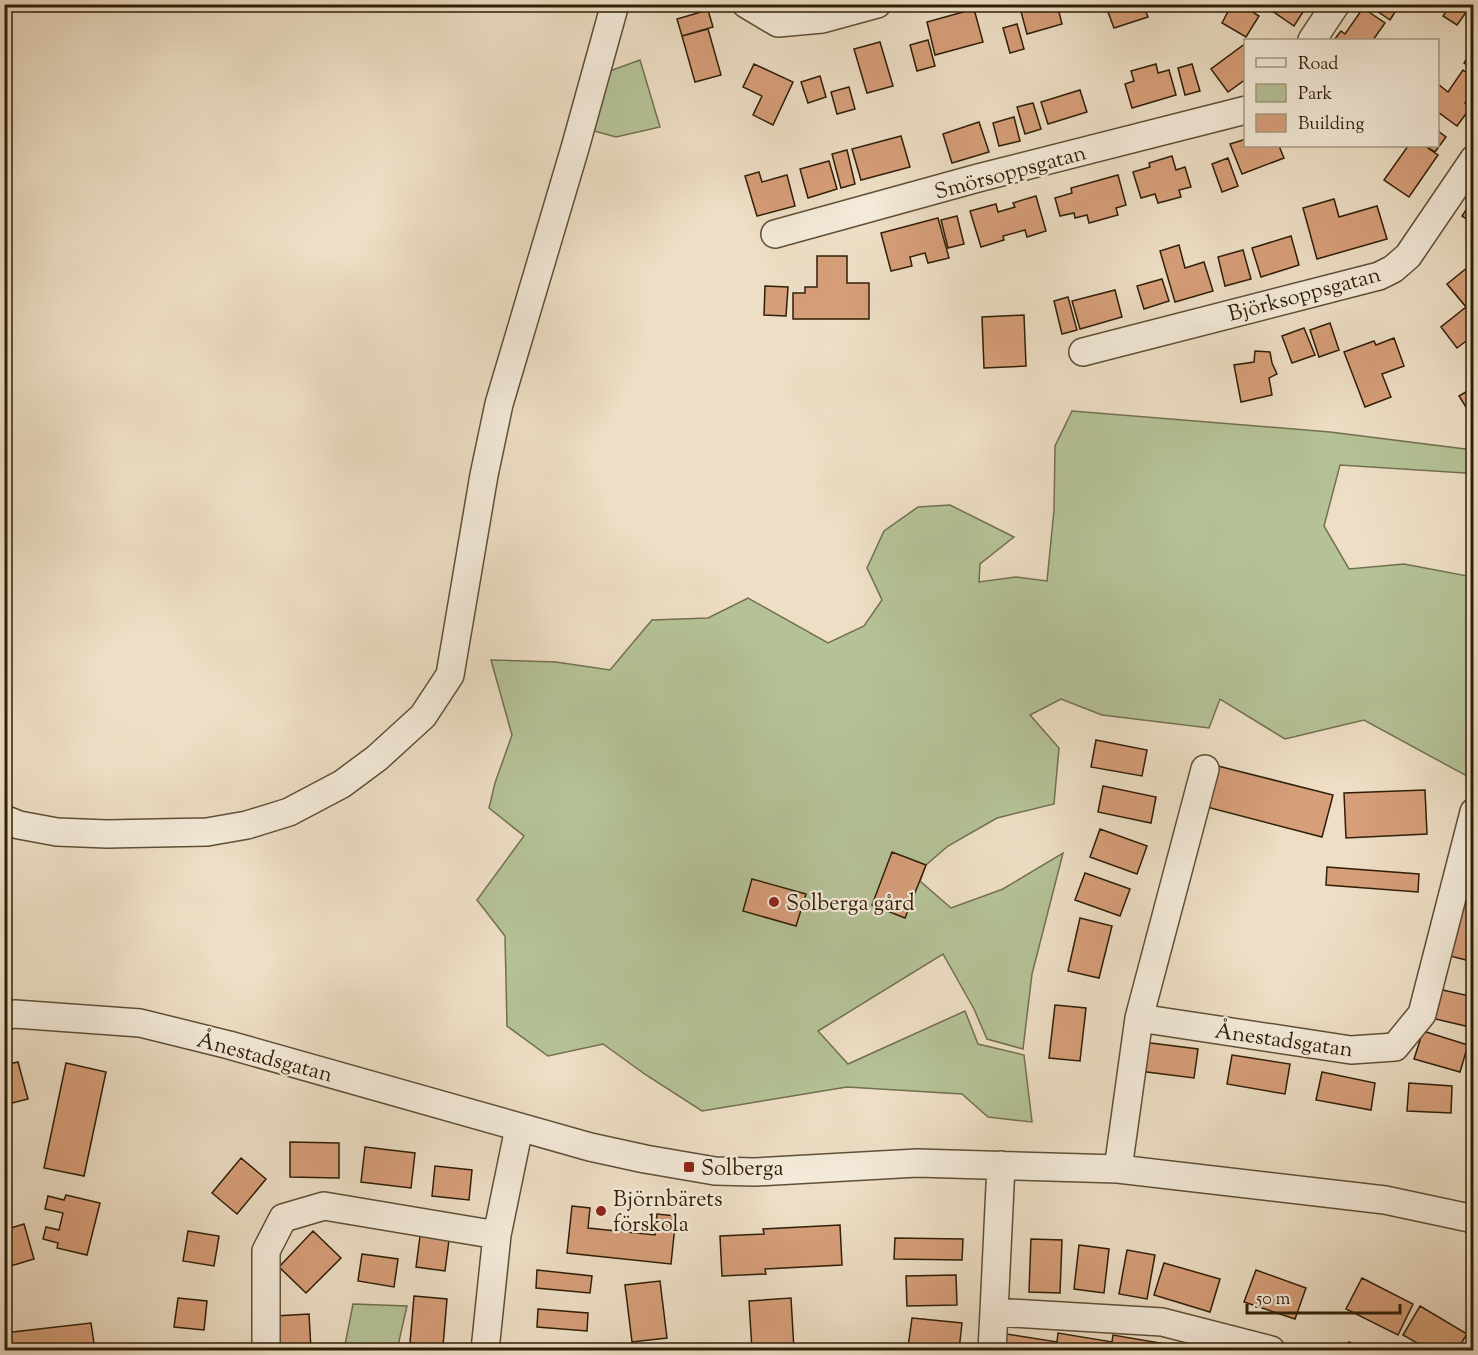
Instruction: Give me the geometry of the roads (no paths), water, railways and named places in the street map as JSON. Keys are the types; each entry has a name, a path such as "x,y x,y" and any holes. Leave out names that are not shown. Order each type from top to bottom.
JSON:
{"street":[{"path":"4,819 19,825 57,832 107,834 207,832 247,825 289,812 342,784 377,758 423,716 450,675 484,476 499,404 615,4"},
{"path":"746,4 778,22 822,19 877,4"},
{"path":"1313,39 1336,4"},
{"name":"Smörsoppsgatan","path":"775,234 967,181 1244,110"},
{"name":"Björksoppsgatan","path":"1083,352 1379,276 1393,269 1408,256 1473,159"},
{"path":"1118,1169 1139,1018 1204,769"},
{"name":"Ånestadsgatan","path":"1139,1018 1351,1050 1395,1047 1422,1014 1473,812"},
{"name":"Ånestadsgatan","path":"4,1016 15,1014 140,1023 229,1045 519,1128 623,1154 715,1171 755,1172 917,1163 1118,1169 1385,1200 1473,1219"},
{"path":"485,1350 497,1235 519,1128"},
{"path":"992,1350 1001,1165"},
{"path":"266,1350 266,1251 283,1218 324,1206 497,1235"},
{"path":"994,1312 1162,1322 1271,1350"}],"place":[{"name":"Solberga gård","path":"774,902"},
{"name":"Solberga","path":"689,1167"},
{"name":"Björnbärets förskola","path":"601,1211"}]}
